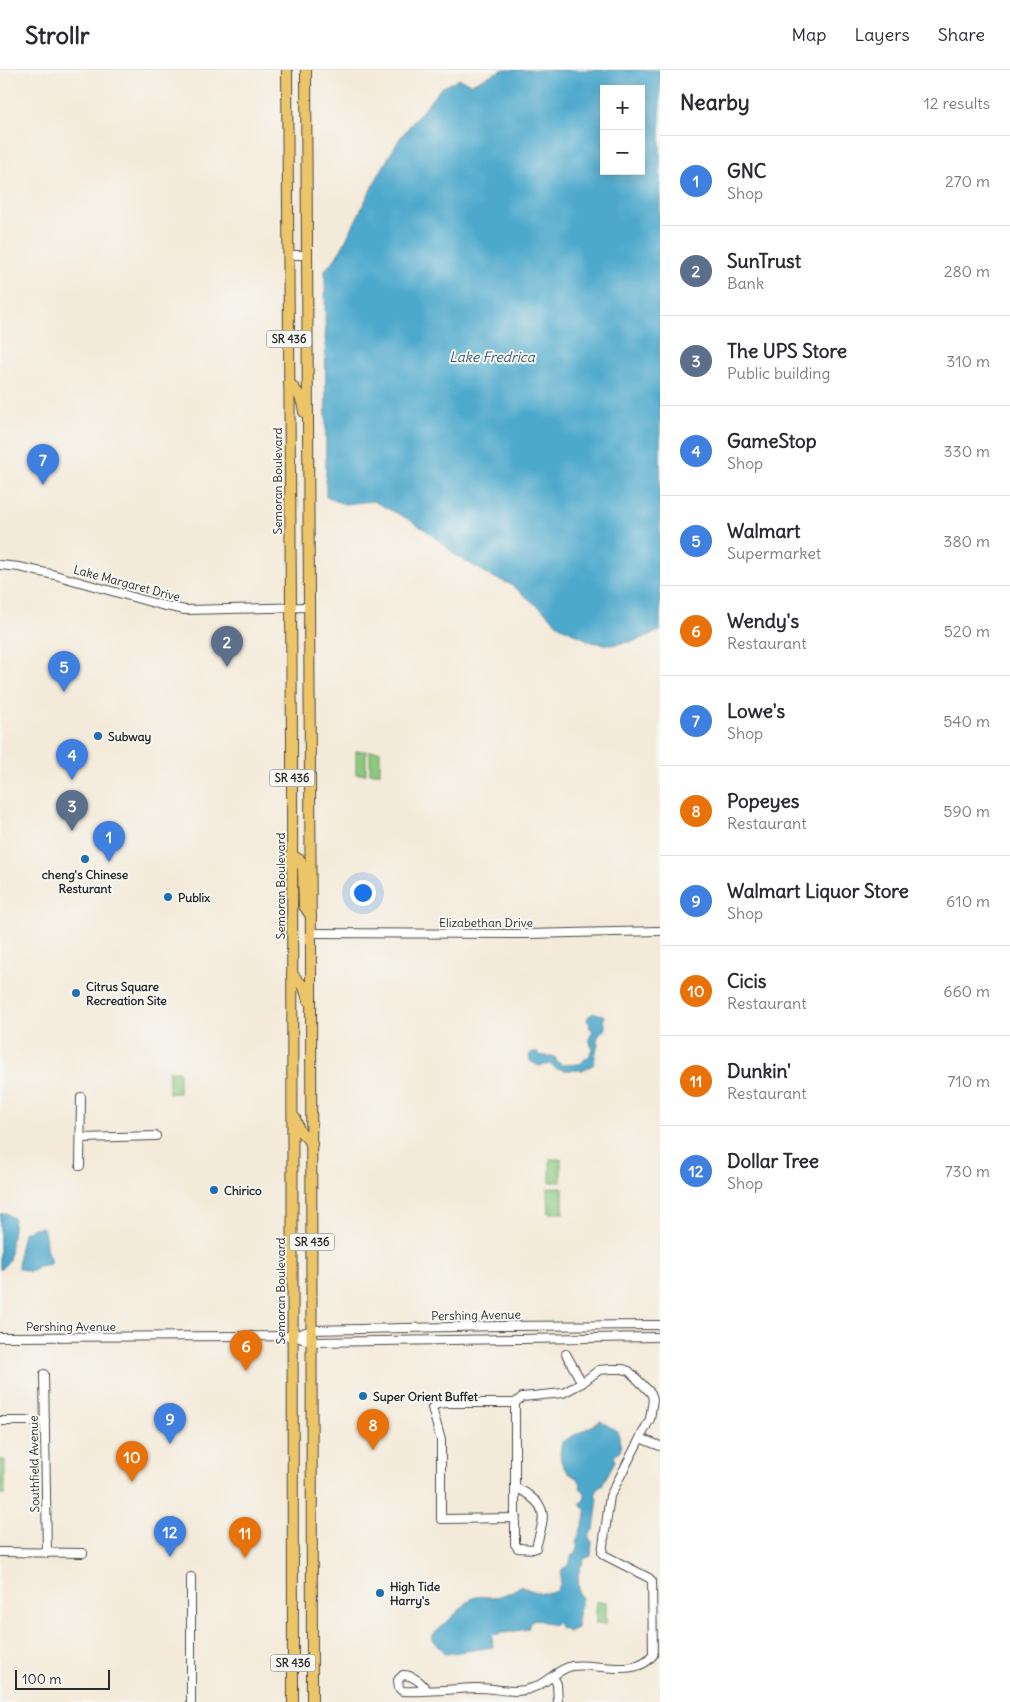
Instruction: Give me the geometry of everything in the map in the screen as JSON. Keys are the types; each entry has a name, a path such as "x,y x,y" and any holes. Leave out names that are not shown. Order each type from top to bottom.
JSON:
{"main road":[{"name":"Semoran Boulevard","path":"287,70 292,855 293,1702"},
{"name":"SR 436","path":"306,70 312,1010 312,1702"},
{"path":"289,384 296,389 302,398 309,435"},
{"path":"292,855 300,860 304,869 304,906 311,916"},
{"path":"292,974 304,987 312,1010"},
{"path":"292,1108 299,1130 312,1144"}],"street":[{"path":"288,255 307,255"},
{"name":"Lake Margaret Drive","path":"0,565 55,575 185,610 309,607"},
{"name":"Elizabethan Drive","path":"311,934 526,934 660,931"},
{"path":"80,1166 81,1097"},
{"path":"81,1138 156,1136"},
{"name":"Pershing Avenue","path":"0,1337 293,1336 312,1330 660,1325"},
{"name":"Pershing Avenue","path":"293,1336 312,1342 660,1337"},
{"path":"566,1354 582,1383"},
{"path":"427,1690 449,1691 475,1688 522,1691 533,1688 573,1666 626,1667 648,1661 652,1655 652,1581 604,1556 602,1548 610,1496 650,1419 651,1393 629,1371 623,1369 599,1370 582,1383 563,1393 522,1397 515,1403 447,1403 438,1404 432,1408 441,1440 441,1519 516,1518"},
{"name":"Southfield Avenue","path":"44,1374 47,1553"},
{"path":"515,1403 515,1488 516,1518 515,1544 518,1548 533,1549 536,1548 544,1511 539,1502 524,1491 515,1488"},
{"path":"0,1421 45,1422"},
{"path":"640,1438 660,1446"},
{"path":"0,1552 83,1553"},
{"path":"191,1577 191,1702"},
{"path":"553,1676 557,1684 558,1702"}],"green space":[{"path":"356,751 366,751 366,774 356,774"},
{"path":"370,751 380,751 380,773 370,773"},
{"path":"169,1071 179,1071 179,1093 169,1093"},
{"path":"550,1159 561,1159 561,1182 550,1182"},
{"path":"548,1188 563,1188 563,1213 549,1213"},
{"path":"0,1460 5,1460 5,1494 0,1494"},
{"path":"596,1602 606,1602 606,1624 596,1624"}],"water":[{"name":"Lake Fredrica","path":"502,70 660,70 660,631 634,641 611,645 592,642 561,627 510,584 495,578 458,557 430,533 408,519 373,501 344,504 326,497 325,270 342,248 374,183 400,138 441,88 460,79 471,84"},
{"path":"594,1013 605,1017 603,1020 605,1029 599,1034 593,1065 582,1070 563,1070 557,1069 550,1064 539,1066 530,1061 529,1055 532,1052 537,1052 541,1056 553,1056 562,1065 580,1064 589,1057 592,1048 589,1039 593,1031 589,1027 590,1024 587,1020"},
{"path":"6,1213 14,1219 9,1261 0,1270 0,1214"},
{"path":"41,1227 44,1231 50,1264 38,1266 30,1272 18,1268 23,1233 33,1228"},
{"path":"601,1421 618,1432 621,1449 614,1457 615,1461 595,1496 598,1498 594,1530 589,1538 592,1542 591,1556 584,1559 578,1574 579,1593 582,1598 577,1628 568,1632 564,1628 561,1629 557,1623 553,1625 535,1619 530,1622 528,1629 492,1635 493,1647 445,1654 431,1637 471,1599 502,1595 520,1586 545,1593 555,1592 558,1589 562,1569 569,1565 572,1555 576,1553 578,1547 576,1543 586,1515 586,1510 581,1506 585,1493 580,1488 581,1484 566,1470 562,1463 560,1450 562,1442"}],"place":[{"name":"Lowe's","path":"43,485"},
{"name":"SunTrust","path":"227,667"},
{"name":"Walmart","path":"64,692"},
{"name":"Subway","path":"98,736"},
{"name":"GameStop","path":"72,780"},
{"name":"The UPS Store","path":"72,831"},
{"name":"cheng's Chinese Resturant","path":"85,859"},
{"name":"GNC","path":"109,862"},
{"name":"Publix","path":"168,897"},
{"name":"Citrus Square Recreation Site","path":"76,993"},
{"name":"Chirico","path":"214,1190"},
{"name":"Wendy's","path":"246,1371"},
{"name":"Super Orient Buffet","path":"363,1396"},
{"name":"Walmart Liquor Store","path":"170,1444"},
{"name":"Popeyes","path":"373,1450"},
{"name":"Cicis","path":"132,1482"},
{"name":"Dollar Tree","path":"170,1557"},
{"name":"Dunkin'","path":"245,1558"},
{"name":"High Tide Harry's","path":"380,1593"}]}
